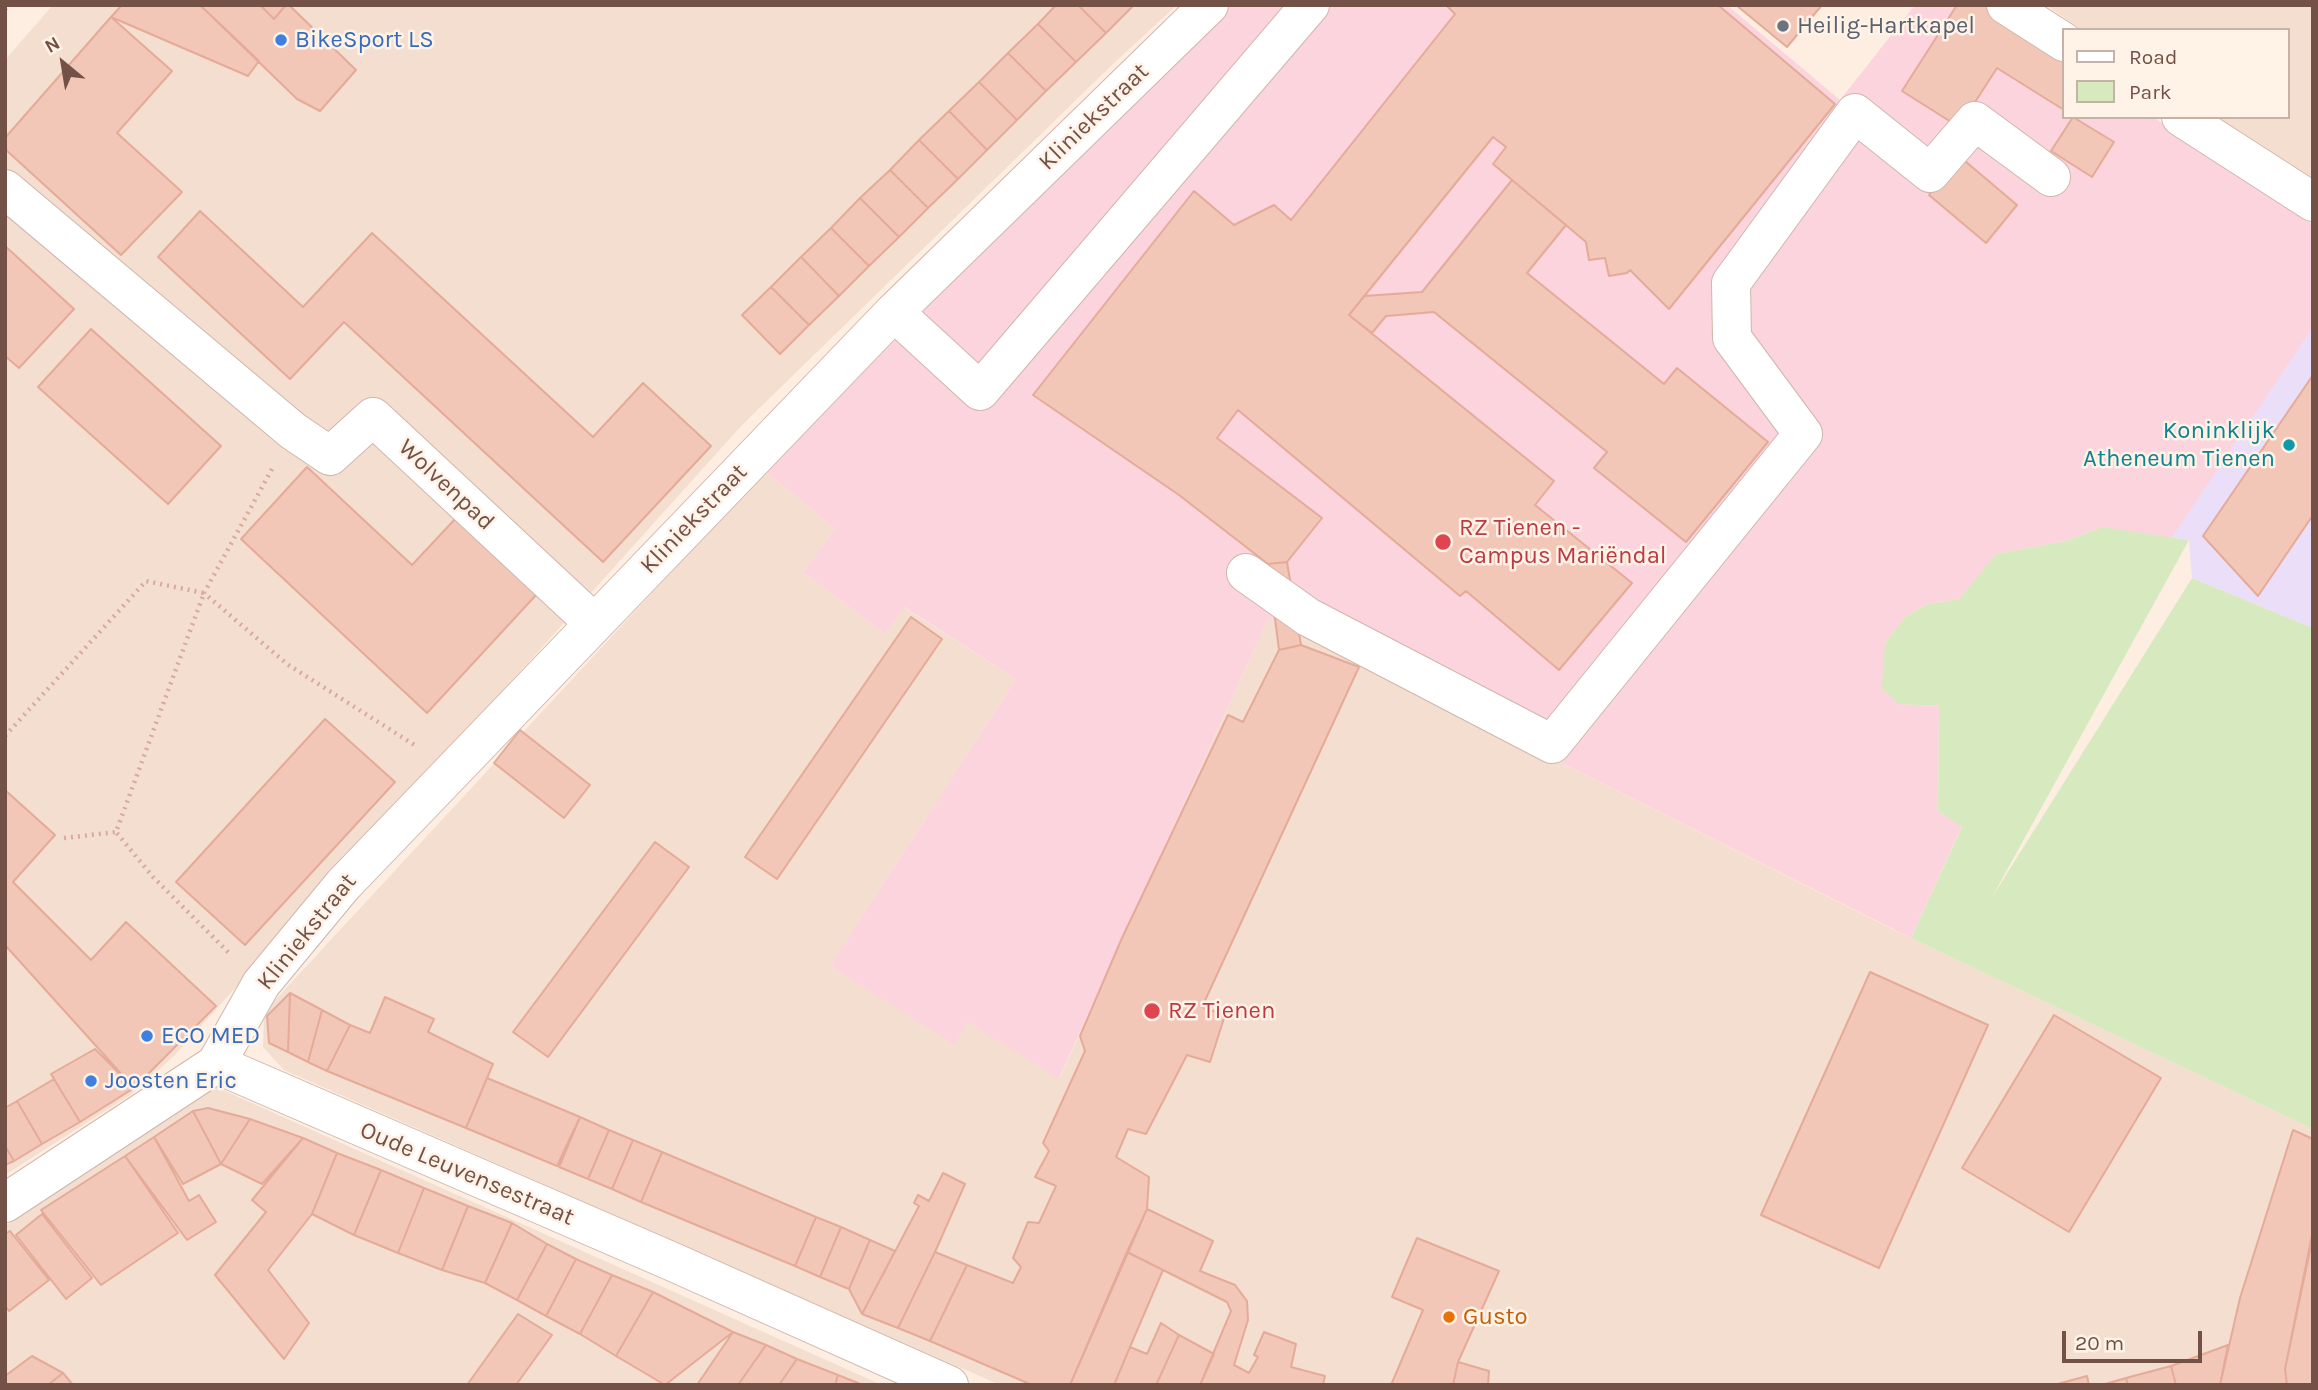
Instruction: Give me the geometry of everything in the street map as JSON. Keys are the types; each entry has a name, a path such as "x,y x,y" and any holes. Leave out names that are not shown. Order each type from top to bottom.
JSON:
{"street":[{"name":"Kliniekstraat","path":"216,1064 261,984 343,885 894,312 1209,5"},
{"path":"894,312 980,391 1310,5"},
{"path":"2006,5 2062,42"},
{"path":"1245,573 1308,617 1552,744 1803,434 1732,338 1731,283 1855,113 1930,173 1975,121 2051,177"},
{"path":"2184,119 2313,202"},
{"name":"Wolvenpad","path":"5,189 293,432 330,456 373,417 594,623"},
{"path":"5,1203 216,1064"},
{"name":"Oude Leuvensestraat","path":"216,1064 673,1262 948,1385"}],"path":[{"path":"5,9 10,5"},
{"path":"116,832 204,593 293,432"},
{"path":"5,736 146,581 204,593 287,664 453,770"},
{"path":"64,838 116,832"},
{"path":"116,832 153,877 261,984"}],"shaded area":[{"path":"53,5 1177,5 743,424 174,1056 130,1095 5,1175 5,60"},
{"name":"RZ Tienen - Campus Mariëndal","path":"1227,5 1727,5 1840,100 1915,5 1988,5 2062,56 2062,119 2156,119 2313,225 2313,327 2168,543 2102,527 2066,541 1997,554 1959,599 1925,605 1905,617 1885,643 1899,704 1939,706 1938,811 1962,826 1911,938 1308,636 1268,619 1059,1078 967,1022 955,1045 830,966 1016,679 904,607 885,634 803,572 835,529 765,471"},
{"path":"2046,5 2313,5 2313,187 2214,119 2290,119 2290,28 2079,28"},
{"path":"2313,326 2313,628 2192,578 2189,540 2170,537"},
{"path":"765,471 835,529 803,572 885,634 903,607 1016,679 830,966 955,1044 967,1022 1060,1077 1268,619 1308,636 1892,929 2313,1129 2313,1385 1000,1385 284,1070 263,1047 264,1012"},
{"path":"216,1087 882,1385 5,1385 5,1226"}],"green space":[{"path":"2102,527 2189,540 1991,899 2192,578 2313,628 2313,1129 1911,938 1962,827 1938,811 1939,706 1898,704 1882,688 1885,643 1905,617 1925,605 1959,599 1996,554 2066,541"}],"building":[{"path":"122,5 200,5 259,61 248,76 111,17"},
{"name":"BikeSport LS","path":"200,5 260,5 274,19 289,5 356,70 320,111 297,99"},
{"path":"260,5 286,5 274,19"},
{"path":"1056,5 1078,5 1106,33 1076,62 1038,24"},
{"path":"1078,5 1134,5 1106,33"},
{"path":"1446,5 1718,5 1835,104 1669,309 1630,270 1609,276 1605,258 1589,260 1586,242 1493,164 1506,147 1493,137 1349,315 1554,481 1535,505 1632,583 1559,670 1466,591 1460,596 1238,410 1217,438 1322,518 1287,562 1268,564 1179,495 1033,395 1194,191 1234,225 1274,205 1291,220 1455,14"},
{"name":"Heilig-Hartkapel","path":"1736,5 1822,5 1787,47"},
{"path":"1957,5 1985,5 2062,55 2062,109 1997,68 1959,127 1902,91"},
{"path":"111,17 172,71 117,133 182,192 121,255 5,149 5,138"},
{"path":"1038,24 1076,62 1046,91 1008,53"},
{"path":"1008,53 1046,91 1017,120 979,82"},
{"path":"979,82 1017,120 987,150 949,111"},
{"path":"949,111 987,150 958,179 919,140"},
{"path":"2072,119 2076,119 2114,142 2092,177 2051,151"},
{"path":"919,140 958,179 928,208 890,170"},
{"path":"1959,156 2017,205 1986,243 1929,195"},
{"path":"890,170 928,208 899,237 860,198"},
{"path":"1512,180 1566,225 1527,273 1664,384 1677,368 1768,442 1686,542 1594,468 1607,452 1434,312 1386,316 1372,333 1349,315 1364,296 1422,292"},
{"path":"860,198 899,237 869,266 831,228"},
{"path":"200,211 303,307 372,233 593,437 643,383 711,446 603,562 344,322 290,379 158,257"},
{"path":"831,228 869,266 839,296 801,257"},
{"path":"5,246 74,309 19,368 5,356"},
{"path":"801,257 839,296 809,325 771,287"},
{"path":"771,287 809,325 780,354 742,315"},
{"path":"91,329 221,446 168,504 38,387"},
{"name":"Koninklijk Atheneum Tienen","path":"2313,375 2313,515 2258,596 2203,536"},
{"path":"307,467 412,565 456,518 537,594 427,713 241,539"},
{"path":"1287,562 1301,645 1279,650 1268,564"},
{"path":"911,617 942,639 777,879 745,857"},
{"name":"RZ Tienen","path":"1301,645 1359,667 1202,1007 1225,1015 1210,1062 1187,1055 1146,1134 1128,1129 1116,1157 1149,1177 1147,1209 1070,1385 1032,1385 930,1341 967,1265 1013,1283 1021,1267 1013,1258 1028,1222 1039,1223 1056,1186 1035,1177 1049,1151 1043,1143 1085,1051 1080,1036 1122,938 1228,715 1243,722 1279,650"},
{"path":"325,719 395,782 245,945 176,882"},
{"path":"520,730 590,785 564,818 494,763"},
{"path":"5,790 55,835 13,882 91,960 126,922 216,1006 134,1088 5,945"},
{"path":"655,842 689,867 548,1057 513,1032"},
{"path":"1870,972 1988,1025 1879,1268 1761,1215"},
{"path":"290,993 322,1010 308,1062 288,1052"},
{"path":"290,993 288,1052 269,1043 267,1016"},
{"path":"385,997 434,1019 428,1032 493,1064 466,1128 327,1071 350,1025 370,1033"},
{"path":"322,1010 350,1025 327,1071 308,1062"},
{"path":"2054,1015 2161,1078 2069,1232 1962,1168"},
{"name":"Joosten Eric","path":"95,1049 134,1088 80,1122 51,1074"},
{"path":"487,1078 580,1117 557,1166 466,1128"},
{"path":"54,1079 80,1122 42,1144 17,1101"},
{"path":"17,1101 42,1144 14,1161 5,1146 5,1108"},
{"path":"208,1108 250,1119 221,1164 193,1111"},
{"path":"193,1111 221,1164 183,1184 154,1137"},
{"path":"580,1117 609,1130 588,1179 559,1167"},
{"path":"250,1119 303,1138 262,1184 221,1164"},
{"path":"609,1130 633,1140 612,1189 588,1179"},
{"path":"2293,1130 2313,1139 2313,1236 2285,1369 2287,1385 2220,1385 2240,1298"},
{"path":"154,1137 189,1201 199,1195 216,1222 187,1240 125,1156"},
{"path":"303,1138 337,1153 312,1214 268,1270 309,1323 284,1359 215,1275 266,1212 252,1200"},
{"path":"633,1140 662,1152 641,1202 612,1189"},
{"path":"5,1146 14,1161 5,1165"},
{"path":"662,1152 816,1217 795,1266 641,1202"},
{"path":"337,1153 381,1170 354,1235 312,1214"},
{"path":"125,1156 178,1233 101,1285 41,1210"},
{"path":"381,1170 424,1188 398,1253 354,1235"},
{"path":"943,1173 965,1184 898,1328 862,1314 919,1206 914,1203 918,1195 929,1201"},
{"path":"424,1188 468,1206 442,1270 398,1253"},
{"path":"468,1206 512,1223 485,1283 442,1270"},
{"path":"1147,1209 1213,1241 1200,1271 1235,1285 1247,1301 1248,1320 1234,1365 1249,1373 1258,1357 1254,1355 1264,1332 1296,1344 1291,1367 1325,1376 1323,1385 1200,1385 1231,1311 1227,1302 1127,1252"},
{"path":"42,1214 92,1278 66,1299 16,1235"},
{"path":"816,1217 841,1227 820,1277 795,1266"},
{"path":"512,1223 547,1244 517,1300 485,1283"},
{"path":"841,1227 870,1240 849,1289 820,1277"},
{"path":"10,1231 49,1280 9,1311 5,1306 5,1234"},
{"path":"2312,1235 2313,1385 2287,1385 2285,1369"},
{"name":"Gusto","path":"1417,1238 1499,1271 1458,1362 1453,1385 1391,1385 1423,1310 1392,1297"},
{"path":"870,1240 895,1251 862,1314 849,1289"},
{"path":"547,1244 576,1259 546,1316 517,1300"},
{"path":"935,1252 967,1265 930,1341 898,1328"},
{"path":"1127,1252 1163,1270 1114,1385 1070,1385"},
{"path":"576,1259 612,1275 580,1334 546,1316"},
{"path":"612,1275 653,1292 616,1356 580,1334"},
{"path":"653,1292 733,1332 665,1385 616,1356"},
{"path":"518,1314 552,1335 516,1385 467,1385"},
{"path":"1161,1323 1179,1335 1156,1385 1114,1385 1130,1347 1147,1354"},
{"path":"733,1332 766,1345 738,1385 697,1385"},
{"path":"1179,1335 1214,1354 1200,1385 1156,1385"},
{"path":"766,1345 797,1359 779,1385 738,1385"},
{"path":"2228,1345 2220,1385 2176,1385 2171,1366"},
{"path":"32,1356 63,1373 48,1385 5,1385 5,1376"},
{"path":"797,1359 838,1375 835,1385 779,1385"},
{"path":"1458,1362 1489,1371 1488,1385 1453,1385"},
{"path":"2171,1366 2176,1385 2128,1385 2126,1378"},
{"path":"63,1373 73,1385 48,1385"},
{"path":"838,1375 863,1385 835,1385"},
{"path":"2087,1376 2089,1385 2054,1385"},
{"path":"2126,1378 2128,1385 2102,1385"}],"place":[{"name":"Heilig-Hartkapel","path":"1783,26"},
{"name":"BikeSport LS","path":"281,40"},
{"name":"Koninklijk Atheneum Tienen","path":"2289,445"},
{"name":"RZ Tienen - Campus Mariëndal","path":"1443,542"},
{"name":"RZ Tienen","path":"1152,1011"},
{"name":"ECO MED","path":"147,1036"},
{"name":"Joosten Eric","path":"91,1081"},
{"name":"Gusto","path":"1449,1317"}]}
